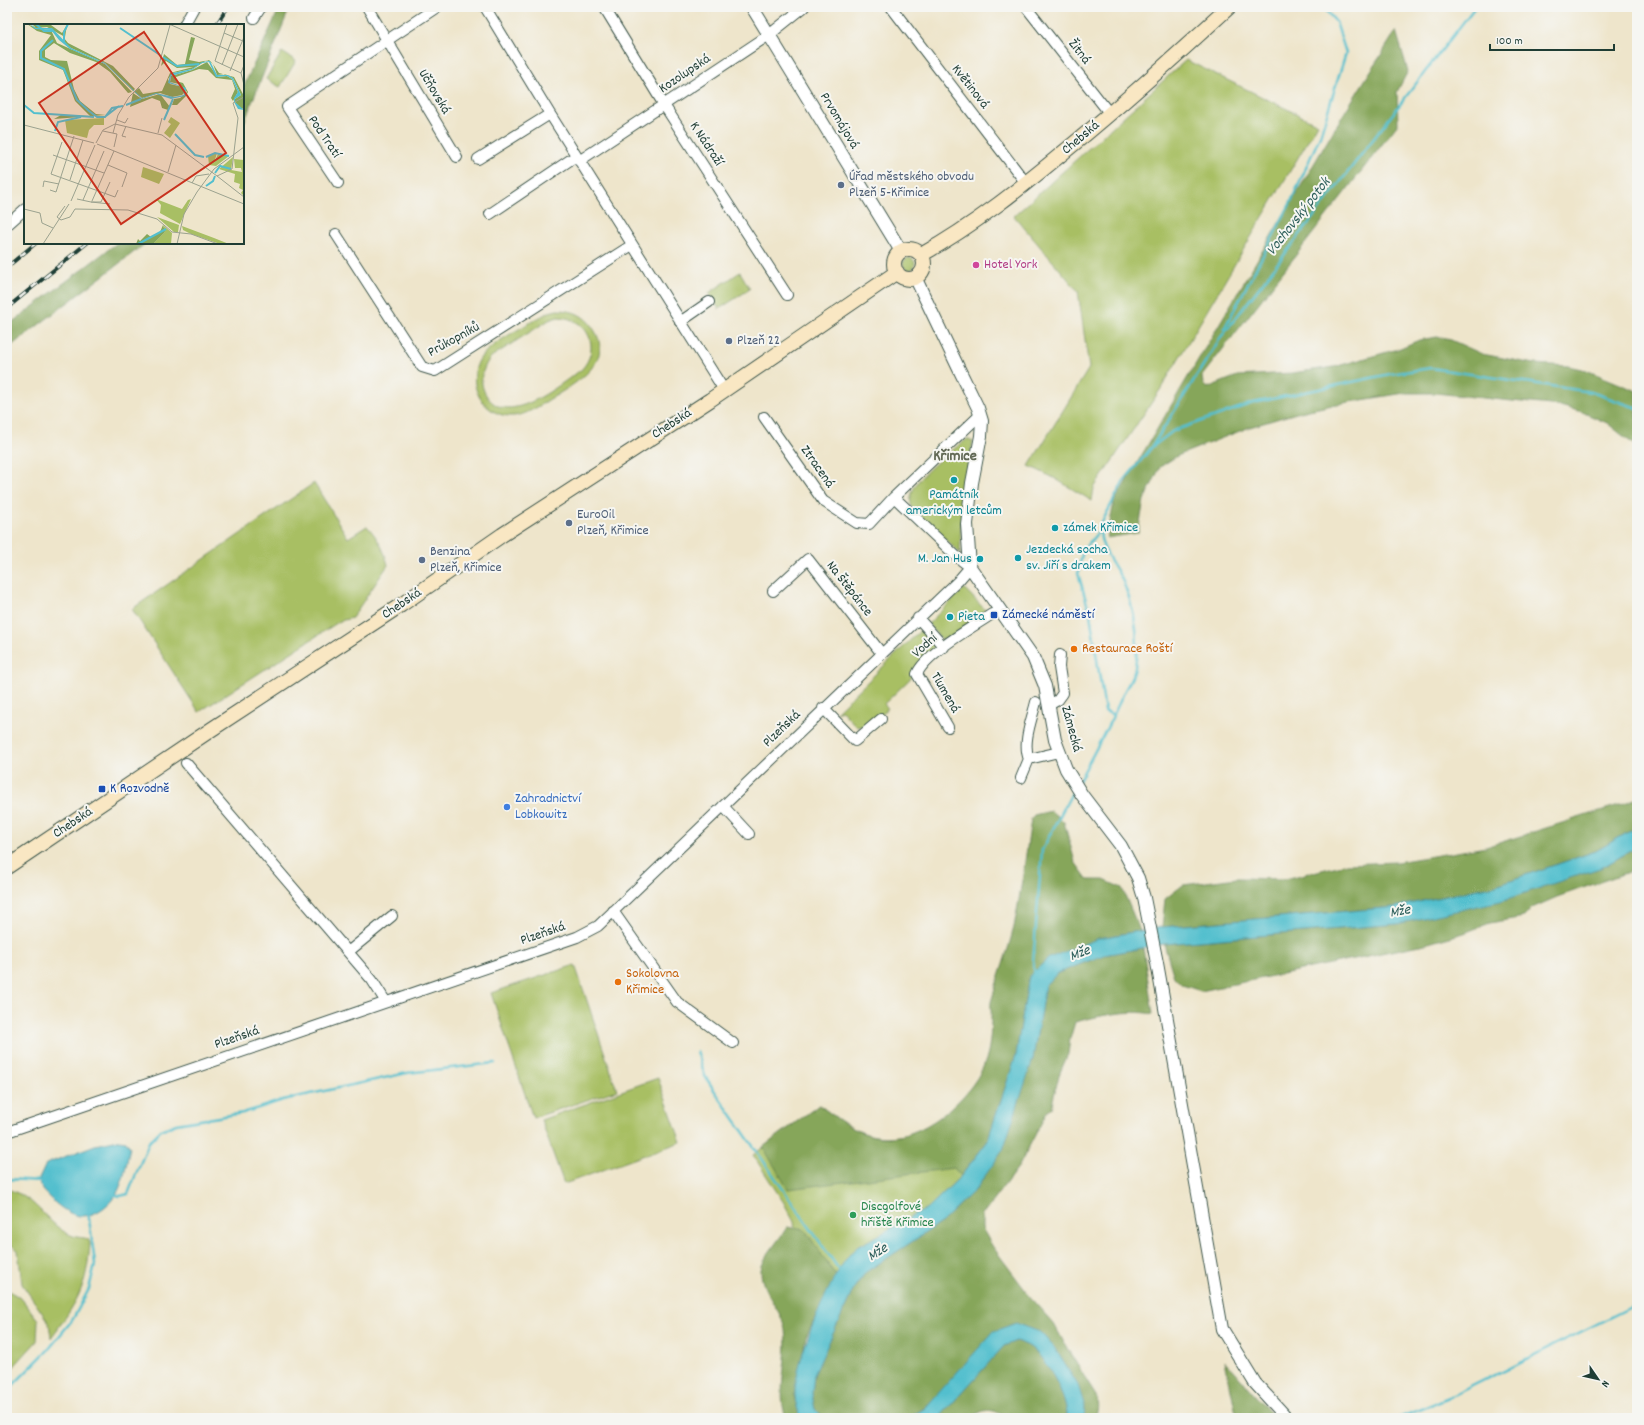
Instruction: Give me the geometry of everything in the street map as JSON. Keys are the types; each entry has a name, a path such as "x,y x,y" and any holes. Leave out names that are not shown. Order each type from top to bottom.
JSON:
{"main road":[{"name":"Chebská","path":"921,255 976,220 1026,183 1166,66 1229,7"},
{"path":"914,250 921,255 923,268 915,277 905,278 897,272 894,263 897,255 901,251 914,250"},
{"name":"Chebská","path":"7,867 212,729 401,605 502,535 724,390 897,272"}],"street":[{"path":"185,24 194,7"},
{"path":"254,18 261,7"},
{"name":"Učňovská","path":"366,7 457,157"},
{"path":"387,41 437,7"},
{"path":"485,7 578,159 724,390"},
{"name":"K Nádraží","path":"604,7 664,105 787,295"},
{"name":"Prvomájová","path":"752,7 901,251"},
{"name":"Kozolupská","path":"490,214 664,105 769,34 804,7"},
{"name":"Květinová","path":"891,7 1026,183"},
{"name":"Žitná","path":"1026,7 1110,114"},
{"name":"Pod Tratí","path":"338,182 287,107 387,41"},
{"path":"478,159 550,114"},
{"path":"7,225 24,211"},
{"name":"Průkopníků","path":"336,234 422,367 435,371 632,245"},
{"path":"915,277 979,411 981,436 969,499 966,524 970,567"},
{"path":"680,322 709,302"},
{"path":"970,567 956,556 894,497 979,411"},
{"name":"Ztracená","path":"764,417 824,501 857,523 869,524 894,497"},
{"name":"Na Štěpánce","path":"773,591 808,559 882,654"},
{"name":"Plzeňská","path":"7,1132 577,937 598,926 823,708 958,581 970,567"},
{"name":"Zámecká","path":"970,567 1033,657 1042,676 1059,752 1066,769 1090,805 1121,846 1134,868 1144,898 1157,963 1222,1329 1255,1383 1287,1418"},
{"name":"Vodní","path":"917,674 921,666 944,647 992,614"},
{"path":"918,618 944,647"},
{"path":"1049,705 1058,700 1063,693 1060,655"},
{"name":"Tlumená","path":"917,674 948,727"},
{"path":"1021,778 1029,759 1026,753 1027,743 1036,702"},
{"path":"823,708 855,741 881,719"},
{"path":"1029,759 1059,752"},
{"path":"186,763 372,980 386,1002"},
{"path":"723,806 749,834"},
{"path":"613,911 676,1002 734,1043"},
{"path":"348,952 392,916"}],"green space":[{"path":"280,7 290,7 244,122 244,86"},
{"path":"1396,31 1408,71 1397,92 1398,124 1202,376 1203,384 1207,388 1237,376 1292,373 1334,367 1398,349 1419,340 1437,337 1451,340 1482,354 1534,364 1568,366 1586,370 1637,391 1637,447 1607,423 1582,412 1560,406 1435,393 1405,393 1337,404 1300,412 1250,427 1177,456 1160,467 1144,500 1138,533 1107,538 1114,502 1341,118"},
{"path":"282,52 296,61 280,87 266,79"},
{"path":"1186,60 1318,124 1160,390 1094,488 1092,501 1054,478 1029,466 1089,368 1078,291 1014,216"},
{"path":"116,244 145,244 7,349 7,326"},
{"path":"911,258 914,259 914,269 907,270 904,269 903,262 904,259"},
{"path":"740,272 750,289 719,309 709,293"},
{"path":"557,310 573,312 590,323 599,339 600,350 597,360 592,368 575,383 528,412 515,416 503,415 492,411 477,393 475,381 476,369 481,357 486,351 503,339 549,312","holes":["558,317 568,319 584,328 589,336 591,344 590,353 581,370 559,386 531,402 517,407 504,408 493,403 484,391 482,382 484,369 491,357 549,320"]},
{"path":"967,439 973,442 962,497 960,553 913,510 911,500 913,490 928,470"},
{"path":"314,483 348,538 367,526 380,544 388,565 352,618 340,621 199,712 132,609"},
{"path":"963,589 965,589 989,614 944,642 928,624"},
{"path":"922,629 936,643 937,646 914,675 884,704 888,708 873,725 857,727 841,710 835,713"},
{"path":"1637,798 1637,827 1596,851 1496,885 1395,907 1162,927 1165,899 1183,885 1237,878 1285,879 1346,864 1397,862 1486,847"},
{"path":"1051,811 1064,822 1075,862 1088,880 1104,880 1122,888 1140,931 1099,938 1029,976 1016,1055 987,1142 961,1176 954,1168 788,1189 763,1147 819,1105 840,1120 863,1133 880,1137 895,1137 911,1133 927,1126 941,1116 967,1092 977,1078 984,1065 989,1048 991,1030 991,1002 1014,927 1031,819 1034,815"},
{"path":"1637,847 1637,869 1557,897 1532,908 1524,917 1490,923 1464,933 1425,944 1201,991 1182,985 1174,977 1164,944 1397,924 1603,867"},
{"path":"1143,948 1153,1014 1134,1012 1124,1013 1075,1022 1070,1039 1068,1054 1059,1075 1051,1108 1047,1112 1019,1166 982,1215 982,1228 993,1247 1035,1303 1054,1324 1096,1395 1098,1407 1096,1418 1084,1418 1085,1407 1016,1323 924,1408 909,1418 822,1418 815,1409 812,1394 814,1375 854,1288 866,1272 942,1222 976,1189 1033,1059 1045,985 1058,973 1104,955"},
{"path":"575,965 617,1090 533,1118 491,993"},
{"path":"658,1078 681,1142 564,1184 541,1120"},
{"name":"Discgolfové hřiště Křimice","path":"819,1105 850,1127 873,1136 885,1137 910,1134 960,1120 961,1176 928,1208 857,1247 836,1276 795,1232 794,1222 784,1203 753,1155"},
{"path":"7,1189 18,1193 35,1205 64,1232 75,1237 88,1239 90,1243 89,1259 79,1294 68,1314 51,1338 49,1323 22,1284 18,1250 7,1242"},
{"path":"787,1227 805,1230 836,1276 806,1337 794,1395 800,1418 786,1418 783,1407 782,1385 786,1341 785,1330 780,1315 764,1287 761,1271 764,1261"},
{"path":"7,1290 21,1298 38,1320 37,1341 7,1374"},
{"path":"1016,1341 1030,1347 1037,1353 1049,1369 1064,1400 1067,1418 1006,1418 997,1412 989,1410 980,1412 972,1418 939,1418 1004,1346"},
{"path":"1225,1361 1275,1418 1237,1418"}],"water":[{"name":"Mže","path":"1637,827 1637,847 1603,867 1501,901 1397,924 1164,944 1104,955 1058,973 1045,985 1033,1059 1003,1150 976,1189 942,1222 866,1272 854,1288 814,1375 812,1394 815,1409 822,1418 800,1417 795,1396 800,1363 807,1340 826,1294 847,1257 857,1247 928,1208 961,1176 987,1142 1016,1055 1029,976 1049,958 1099,938 1162,927 1395,907 1496,885 1596,851"},
{"path":"119,1140 126,1141 130,1147 126,1168 121,1184 113,1199 98,1212 86,1216 75,1215 60,1206 42,1190 39,1179 46,1164 95,1145"},
{"path":"1016,1323 1040,1332 1054,1347 1078,1385 1085,1407 1084,1418 1067,1418 1064,1400 1049,1369 1037,1353 1030,1347 1016,1341 1004,1346 939,1418 909,1418 925,1408 994,1331"}],"waterway":[{"path":"1224,329 1290,204 1320,136 1346,53 1336,22 1323,7"},
{"name":"Vochovský potok","path":"1153,445 1221,337 1475,7"},
{"path":"1079,781 1132,677 1137,646 1136,625 1131,604 1121,577 1104,548 1101,540 1101,524 1123,482 1152,447 1173,431 1253,403 1390,374 1431,368 1591,392 1637,408"},
{"path":"1099,531 1083,550 1078,573 1090,614 1105,711 1114,715"},
{"path":"1035,974 1033,963 1042,850 1074,789"},
{"path":"697,1051 705,1076 714,1090 840,1271"},
{"path":"112,1194 120,1196 128,1194 149,1142 161,1130 176,1124 243,1113 283,1100 407,1073 495,1063"},
{"path":"7,1179 42,1181"},
{"path":"7,1391 49,1349 73,1319 89,1289 95,1264 88,1211"},
{"path":"1399,1418 1450,1397 1637,1304"}],"railway":[{"path":"217,24 228,7"},
{"path":"7,267 35,244"},
{"path":"7,308 86,244"}],"place":[{"name":"Úřad městského obvodu Plzeň 5-Křimice","path":"841,185"},
{"name":"Hotel York","path":"976,265"},
{"name":"Plzeň 22","path":"729,341"},
{"name":"Památník americkým letcům","path":"954,480"},
{"name":"EuroOil Plzeň, Křimice","path":"569,523"},
{"name":"zámek Křimice","path":"1055,528"},
{"name":"Jezdecká socha sv. Jiří s drakem","path":"1018,558"},
{"name":"M. Jan Hus","path":"980,559"},
{"name":"Benzina Plzeň, Křimice","path":"422,560"},
{"name":"Zámecké náměstí","path":"994,615"},
{"name":"Pieta","path":"950,617"},
{"name":"Restaurace Roští","path":"1074,649"},
{"name":"K Rozvodně","path":"102,789"},
{"name":"Zahradnictví Lobkowitz","path":"507,807"},
{"name":"Sokolovna Křimice","path":"618,982"},
{"name":"Discgolfové hřiště Křimice","path":"853,1215"}],"district":[{"name":"Křimice","path":"955,456"}]}
